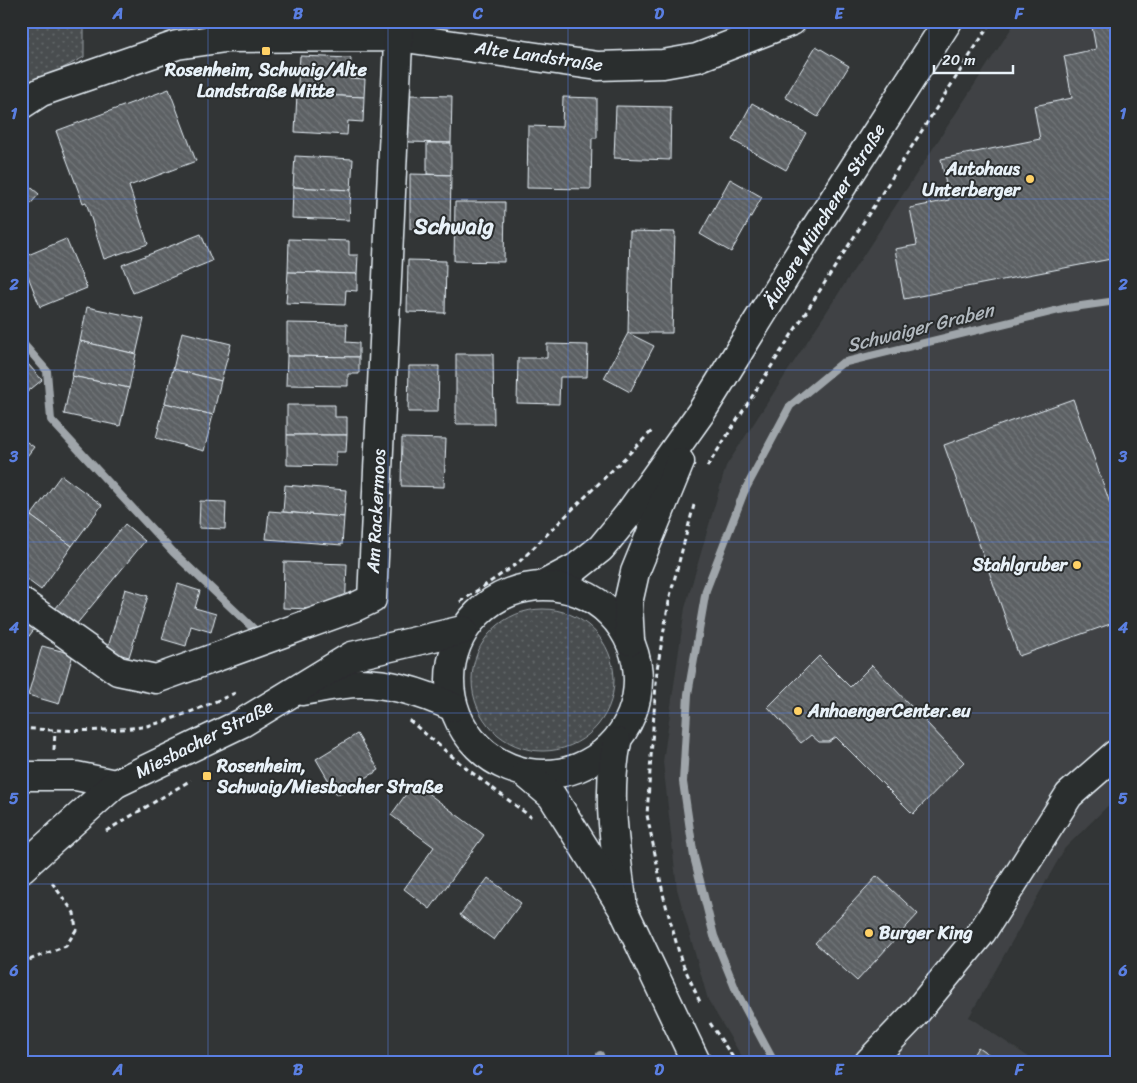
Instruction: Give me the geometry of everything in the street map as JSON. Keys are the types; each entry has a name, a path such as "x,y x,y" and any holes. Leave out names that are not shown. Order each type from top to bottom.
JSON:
{"main road":[{"name":"Alte Landstraße","path":"21,105 41,92 177,45 249,37 399,29 598,66 663,64 697,58 792,21"},
{"name":"Äußere Münchener Straße","path":"543,585 577,566 601,548 628,515 702,411 810,236 948,21"},
{"name":"Am Rackermoos","path":"21,602 118,671 156,679 355,607 372,599 399,29"},
{"name":"Äußere Münchener Straße","path":"630,641 628,603 635,572 652,526 702,411"},
{"path":"624,909 612,823 611,772 616,742 634,710 638,684 639,675 630,641 609,611 578,592 543,585 512,591 460,618 449,681 453,707 468,738 494,761 526,774 552,796 624,909 696,1062"},
{"name":"Miesbacher Straße","path":"25,856 115,784 242,722 352,656 460,618"},
{"name":"Miesbacher Straße","path":"293,692 359,683 404,688 428,695 453,707"},
{"path":"526,774 559,774 591,763 616,742"},
{"path":"869,1062 914,1015 982,932 1068,795 1116,754"},
{"name":"Miesbacher Straße","path":"21,776 76,776 115,784"}],"path":[{"path":"706,469 992,21"},
{"path":"460,618 660,423"},
{"path":"696,495 670,596 657,669 647,815 664,898 681,960 701,1004"},
{"path":"21,728 55,731 142,727 207,706 242,690"},
{"path":"404,715 467,769 537,821"},
{"path":"99,835 198,776"},
{"path":"21,963 66,946 76,930 74,913 25,856"},
{"path":"709,1021 736,1062"}],"shaded area":[{"path":"21,21 84,21 84,57 21,90"},
{"path":"1016,21 1116,21 1116,798 1065,848 969,1017 1036,1062 745,1062 708,1000 677,889 663,762 685,608 726,466"},
{"path":"543,609 557,610 570,614 594,629 609,653 613,666 613,694 609,707 594,731 570,746 557,750 543,751 529,750 516,746 492,731 477,707 473,694 472,680 473,666 477,653 492,629 516,614 529,610"}],"building":[{"name":"Autohaus Unterberger","path":"1091,21 1116,21 1116,258 904,299 895,249 917,245 910,208 949,200 941,159 1040,139 1034,106 1072,98 1064,56 1096,49"},
{"path":"816,46 849,66 818,117 785,97"},
{"path":"300,56 351,58 350,78 365,79 364,97 297,94"},
{"path":"169,89 196,161 129,186 148,244 104,259 86,202 83,203 56,131"},
{"path":"297,94 364,97 363,122 348,121 347,135 295,132"},
{"path":"408,95 452,96 451,143 408,142"},
{"path":"563,97 597,98 597,138 592,138 591,189 527,188 528,126 562,127"},
{"path":"752,103 806,133 786,170 732,140"},
{"path":"616,106 671,107 670,160 614,158"},
{"path":"427,143 451,143 451,175 427,174"},
{"path":"295,156 353,159 351,190 293,187"},
{"path":"410,174 451,175 450,230 410,229"},
{"path":"21,179 39,194 21,215"},
{"path":"730,179 762,197 731,252 700,234"},
{"path":"293,187 351,190 349,220 292,218"},
{"path":"455,202 505,202 504,262 454,261"},
{"path":"630,231 675,232 672,333 628,333"},
{"path":"201,234 212,261 133,293 122,265"},
{"path":"66,239 87,288 40,307 21,258"},
{"path":"289,239 349,241 349,255 358,255 357,274 288,272"},
{"path":"408,260 446,261 445,313 407,312"},
{"path":"288,272 357,274 357,291 346,290 345,305 286,303"},
{"path":"87,307 144,319 136,354 80,341"},
{"path":"287,323 347,324 346,342 359,343 359,357 287,356"},
{"path":"182,332 231,344 221,381 173,369"},
{"path":"628,333 654,346 630,392 604,378"},
{"path":"80,341 136,354 129,388 72,376"},
{"path":"547,344 588,345 587,377 560,377 559,404 517,403 518,358 547,358"},
{"path":"456,354 493,354 494,424 456,424"},
{"path":"21,356 42,380 21,397"},
{"path":"287,356 359,357 359,374 348,374 348,386 286,385"},
{"path":"409,366 439,366 438,412 408,412"},
{"path":"173,369 221,381 213,415 165,403"},
{"path":"72,376 129,388 120,426 64,414"},
{"path":"1073,399 1116,520 1116,622 1019,656 944,445"},
{"path":"165,403 213,415 204,451 156,438"},
{"path":"287,405 335,405 335,417 347,417 347,435 287,435"},
{"path":"287,435 347,435 346,452 336,452 336,466 287,465"},
{"path":"21,438 34,447 21,464"},
{"path":"402,438 446,439 444,487 401,486"},
{"path":"61,475 102,505 72,546 31,516"},
{"path":"285,485 346,490 344,517 283,512"},
{"path":"200,501 226,502 225,529 199,528"},
{"path":"269,511 344,517 342,545 266,539"},
{"path":"31,516 72,546 41,590 21,575 21,529"},
{"path":"125,524 145,541 75,626 55,609"},
{"path":"284,562 347,564 345,610 283,608"},
{"path":"178,584 200,591 195,608 216,614 211,632 191,626 186,646 162,639"},
{"path":"125,589 148,596 129,657 107,651"},
{"path":"21,618 35,628 21,647"},
{"path":"42,646 73,654 59,704 28,695"},
{"path":"819,656 850,687 872,665 964,762 913,814 836,737 829,742 819,742 811,735 801,743 768,707"},
{"path":"357,734 379,770 337,795 316,759"},
{"path":"414,783 484,835 430,909 404,889 434,847 391,815"},
{"path":"877,876 918,914 857,981 815,943"},
{"path":"488,878 521,903 494,940 460,915"},
{"path":"978,1047 1000,1062 969,1062"}],"waterway":[{"name":"Schwaiger Graben","path":"774,1062 737,993 714,936 694,857 683,782 688,694 706,590 744,492 790,406 842,363 1067,308 1116,301"},
{"path":"21,341 47,371 51,420 173,552 256,631"},
{"path":"600,1055 602,1062"}],"place":[{"name":"Rosenheim, Schwaig/Alte Landstraße Mitte","path":"266,51"},
{"name":"Autohaus Unterberger","path":"1030,179"},
{"name":"Stahlgruber","path":"1077,565"},
{"name":"AnhaengerCenter.eu","path":"798,711"},
{"name":"Rosenheim, Schwaig/Miesbacher Straße","path":"207,776"},
{"name":"Burger King","path":"869,933"}],"district":[{"name":"Schwaig","path":"454,226"}]}
